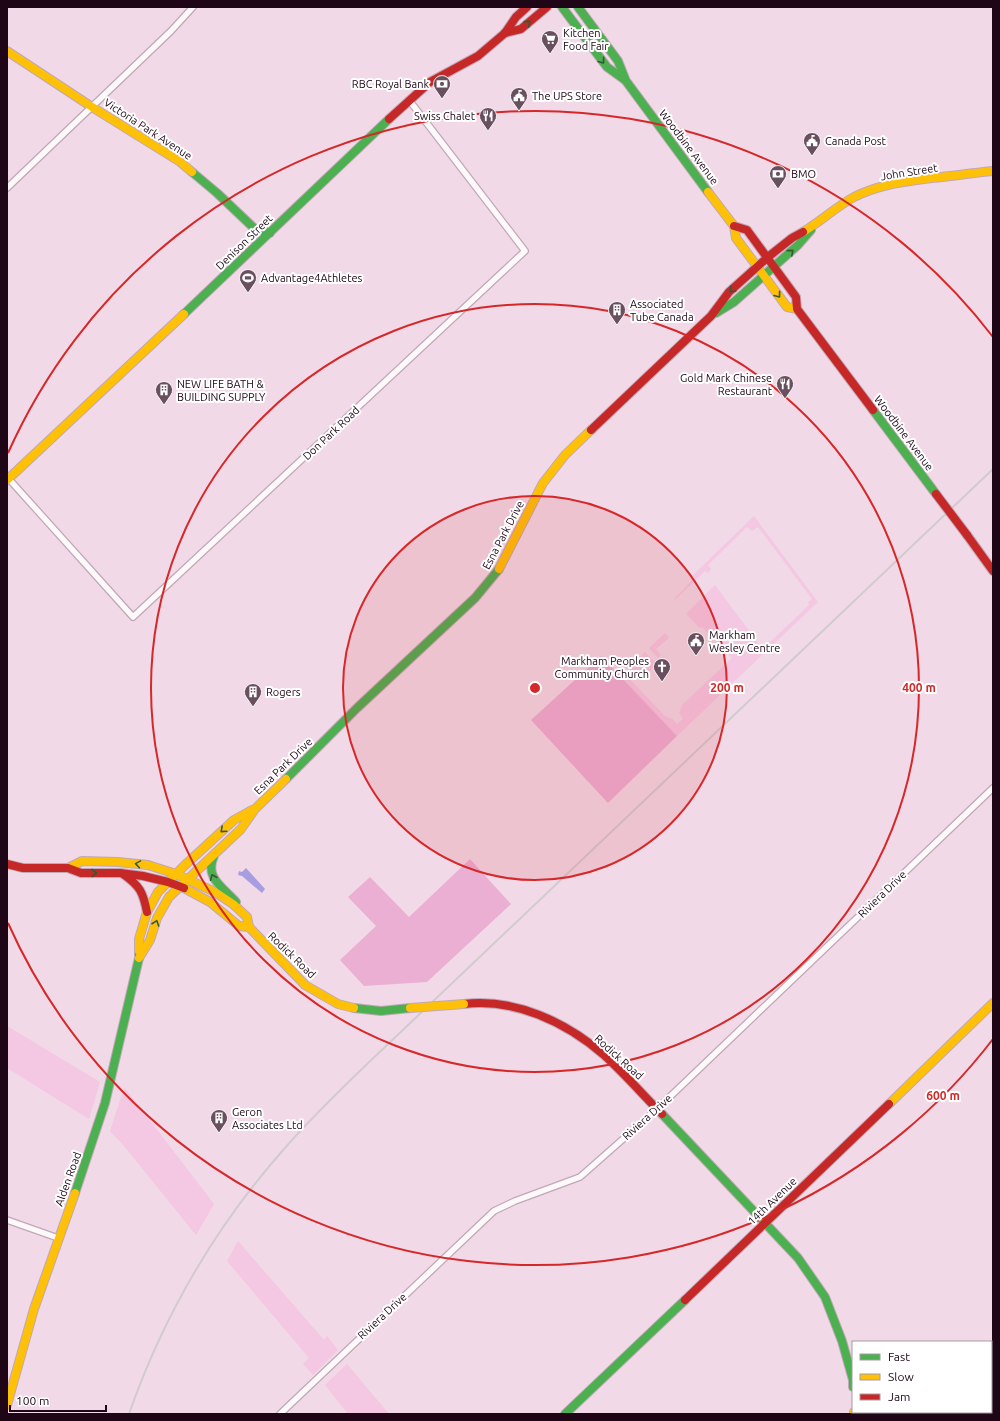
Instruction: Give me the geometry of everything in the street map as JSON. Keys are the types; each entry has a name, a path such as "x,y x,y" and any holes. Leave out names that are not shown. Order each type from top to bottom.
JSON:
{"main road":[{"name":"Denison Street","path":"8,479 270,233 408,100 430,82 478,56 505,33 516,17 527,7"},
{"name":"Denison Street","path":"505,33 520,29 547,7"},
{"name":"Woodbine Avenue","path":"562,7 607,67 626,81"},
{"name":"Woodbine Avenue","path":"578,7 618,61 626,81 734,226 736,238 756,267 787,307 797,309"},
{"name":"Victoria Park Avenue","path":"7,51 92,107 180,160 255,229 270,233"},
{"name":"John Street","path":"756,267 792,238 815,225 837,207 876,188 893,183 993,171"},
{"name":"John Street","path":"763,276 798,245 815,225"},
{"name":"Woodbine Avenue","path":"734,226 747,230 768,257 796,297 797,309 993,570"},
{"name":"Esna Park Drive","path":"180,886 241,829 255,809 363,702 475,598 498,571 543,483 565,454 711,316 729,292 756,267"},
{"name":"Esna Park Drive","path":"711,316 734,302 763,276"},
{"name":"Esna Park Drive","path":"176,874 234,820 255,809"},
{"path":"217,851 210,863 211,873 216,883 234,899 247,917 248,927"},
{"path":"68,868 82,861 148,865 176,874 214,892 233,904 247,917"},
{"path":"7,864 24,868 68,868 80,873 120,873 143,876 180,886"},
{"path":"120,873 136,883 142,891 147,912"},
{"name":"Alden Road","path":"7,1405 34,1309 93,1143 103,1110 139,958 139,939 147,912 158,892 176,874"},
{"name":"Rodick Road","path":"180,886 210,902 239,926 248,927 305,984 338,1004 358,1009 371,1010 489,1003 508,1005 537,1014 560,1026 600,1052 626,1077 798,1258 825,1298 851,1369"},
{"name":"Alden Road","path":"139,958 150,940 157,918 169,896 180,886"},
{"name":"14th Avenue","path":"566,1414 993,1003"}],"street":[{"path":"7,188 171,31 193,7"},
{"name":"Don Park Road","path":"8,479 133,617 520,256 525,251 408,100"},
{"name":"Riviera Drive","path":"280,1414 494,1211 515,1201 580,1177 656,1110 993,788"},
{"path":"7,1220 58,1238"}],"shaded area":[{"path":"754,516 818,602 677,736 620,676 624,673 665,716 673,719 677,724 683,719 679,713 682,705 732,658 702,627 700,628 686,614 715,585 761,647 766,643 768,644 809,605 808,602 812,599 758,527 752,531 747,527 708,565 711,569 708,573 705,571 676,599 674,599 694,578 692,576"},
{"path":"665,633 669,638 656,649 661,655 658,658 649,648"},
{"path":"645,652 657,664 640,680 629,668"},
{"path":"601,656 677,736 608,803 531,720"},
{"path":"470,859 511,904 427,982 364,986 340,960 376,926 348,897 370,877 409,917"},
{"path":"246,868 265,889 262,893 242,876 238,875 239,871 242,872"},
{"path":"7,1026 100,1082 89,1119 7,1068"},
{"path":"124,1088 214,1204 196,1235 124,1146 110,1131"},
{"path":"238,1241 324,1340 327,1336 338,1350 313,1375 303,1364 309,1358 227,1261"},
{"path":"347,1364 389,1414 348,1414 325,1385"}],"railway":[{"path":"129,1414 158,1342 194,1274 236,1209 294,1138 366,1065 993,469"}],"traffic: fast":[{"path":"562,7 607,67 625,80"},
{"path":"578,7 618,61 626,81 708,192"},
{"path":"184,314 389,119"},
{"path":"192,172 217,193 255,229 270,233"},
{"path":"716,313 734,302 798,245 811,230"},
{"path":"873,410 936,494"},
{"path":"286,779 357,708 475,598 499,569"},
{"path":"214,856 211,870 213,876 216,882 236,902"},
{"path":"75,1193 105,1103 139,958 139,951"},
{"path":"354,1008 381,1011 410,1008"},
{"path":"662,1114 798,1258 825,1297 842,1341 852,1376"},
{"path":"565,1414 685,1300"}],"traffic: slow":[{"path":"7,51 92,107 179,161 192,172"},
{"path":"803,232 847,201 873,189 892,184 993,171"},
{"path":"708,192 734,226 736,238 787,307 797,309"},
{"path":"7,480 184,314"},
{"path":"499,569 543,483 565,455 591,430"},
{"path":"139,958 150,940 157,918 169,897 241,829 255,809 286,779"},
{"path":"139,951 139,939 147,912 158,892 234,820 252,810"},
{"path":"68,868 82,861 148,865 176,874 215,892 233,904 247,917 249,927 305,985 338,1004 354,1008"},
{"path":"184,888 210,902 239,926 249,927"},
{"path":"889,1104 993,1003"},
{"path":"410,1008 464,1004"},
{"path":"7,1405 34,1309 75,1193"}],"traffic: jam":[{"path":"389,119 430,82 478,56 505,33 516,17 527,7"},
{"path":"505,33 521,29 547,7"},
{"path":"734,226 747,230 796,297 797,309 873,410"},
{"path":"591,430 711,316 729,292 768,257 792,238 803,232"},
{"path":"936,494 967,535"},
{"path":"967,535 993,571"},
{"path":"7,864 23,868 68,868 81,873 120,873 143,876 168,882 184,888"},
{"path":"123,874 140,890 147,912"},
{"path":"464,1004 483,1003 521,1009 539,1015 573,1032 604,1055 662,1114"},
{"path":"685,1300 889,1104"}],"place":[{"name":"Kitchen Food Fair","path":"550,54"},
{"name":"RBC Royal Bank","path":"442,99"},
{"name":"The UPS Store","path":"519,111"},
{"name":"Swiss Chalet","path":"488,131"},
{"name":"Canada Post","path":"812,156"},
{"name":"BMO","path":"778,189"},
{"name":"Advantage4Athletes","path":"248,293"},
{"name":"Associated Tube Canada","path":"617,325"},
{"name":"Gold Mark Chinese Restaurant","path":"785,399"},
{"name":"NEW LIFE BATH & BUILDING SUPPLY","path":"164,405"},
{"name":"Markham Wesley Centre","path":"696,656"},
{"name":"Markham Peoples Community Church","path":"662,682"},
{"name":"Rogers","path":"253,707"},
{"name":"Geron Associates Ltd","path":"219,1133"}]}
